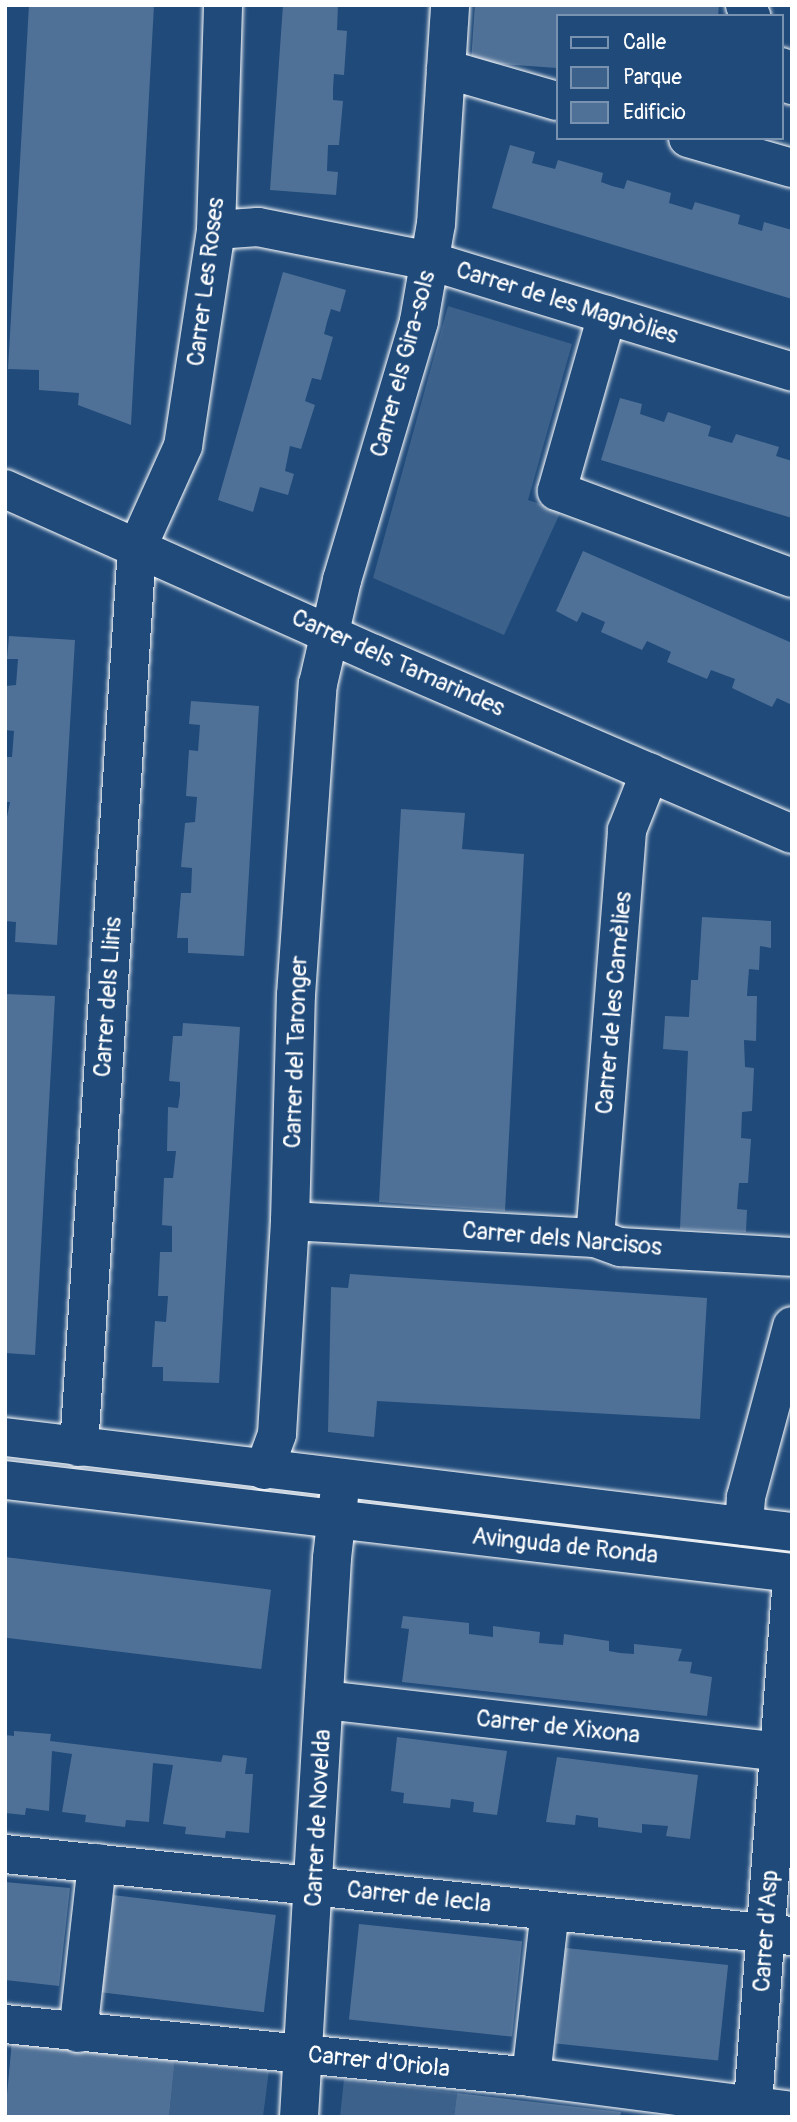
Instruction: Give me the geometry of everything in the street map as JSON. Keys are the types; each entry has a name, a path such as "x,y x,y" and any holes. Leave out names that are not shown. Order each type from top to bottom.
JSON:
{"street":[{"name":"Carrer Les Roses","path":"137,548 183,446 216,230 223,5"},
{"name":"Carrer els Gira-sols","path":"329,632 419,321 436,224 450,5"},
{"path":"446,69 556,101"},
{"path":"695,140 792,168"},
{"name":"Carrer de les Magnòlies","path":"216,230 258,227 430,261 792,372"},
{"path":"607,315 557,491 792,578"},
{"name":"Carrer dels Tamarindes","path":"5,489 792,834"},
{"name":"Carrer dels Lliris","path":"79,1447 137,548"},
{"name":"Carrer del Taronger","path":"264,1470 277,1434 290,1221 298,968 318,684 329,632"},
{"name":"Carrer de les Camèlies","path":"595,1238 627,830 650,772"},
{"name":"Carrer dels Narcisos","path":"290,1221 595,1238 620,1247 792,1257"},
{"path":"744,1526 746,1497 792,1326"},
{"name":"Avinguda de Ronda","path":"5,1437 792,1532"},
{"path":"338,1520 341,1477"},
{"name":"Avinguda de Ronda","path":"5,1480 792,1576"},
{"name":"Carrer de Novelda","path":"299,2117 315,1885 332,1558 338,1520"},
{"name":"Carrer d'Asp","path":"752,2111 779,1935 792,1576"},
{"name":"Carrer de Xixona","path":"325,1700 786,1753"},
{"name":"Carrer de Iecla","path":"5,1854 779,1935"},
{"path":"78,2032 97,1863"},
{"path":"531,2077 550,1911"},
{"name":"Carrer d'Oriola","path":"5,2024 531,2077 752,2111 792,2111"}],"green space":[{"path":"448,306 572,344 528,500 561,511 504,635 373,578"},
{"path":"175,2059 269,2070 263,2117 169,2117"},
{"path":"344,2079 457,2093 454,2117 340,2117"}],"building":[{"path":"29,5 154,5 131,425 78,405 79,393 39,390 39,370 8,369"},
{"path":"283,5 338,5 337,30 347,31 344,75 334,74 333,88 333,100 343,101 339,145 328,145 327,171 338,172 336,195 270,190"},
{"path":"475,5 719,5 718,14 556,14 556,68 471,62"},
{"path":"510,145 535,152 532,163 555,169 558,160 603,173 601,182 612,186 624,189 627,180 671,193 669,203 692,210 695,202 740,215 738,224 762,231 764,222 792,230 792,299 492,208"},
{"path":"283,272 346,290 340,312 331,309 327,322 324,334 333,337 321,380 312,378 305,401 315,405 301,449 290,446 285,471 294,474 288,495 260,487 253,512 218,500"},
{"path":"620,398 642,404 640,414 664,422 668,412 711,426 708,436 732,443 736,434 779,447 776,456 792,461 792,518 601,460"},
{"path":"583,551 792,643 792,705 777,698 772,707 732,688 735,679 711,670 707,679 667,662 671,652 647,641 642,650 601,632 605,622 582,612 577,622 556,611"},
{"path":"9,636 75,640 57,945 15,942 16,922 5,921 5,827 10,802 5,802 5,757 12,757 14,731 5,730 5,691 6,686 16,685 18,659 7,659"},
{"path":"191,701 259,706 244,956 188,953 188,938 177,938 181,893 191,893 192,868 181,867 185,823 195,822 197,797 186,796 189,750 198,751 200,725 189,724"},
{"path":"401,809 465,813 462,849 524,854 505,1211 379,1202"},
{"path":"702,917 771,921 771,948 760,946 759,970 749,969 747,996 757,996 756,1041 744,1040 745,1067 754,1068 752,1111 742,1112 741,1138 751,1139 748,1183 739,1183 737,1209 747,1210 746,1232 680,1229 688,1051 663,1049 665,1016 689,1017 691,980 698,980"},
{"path":"5,994 55,996 35,1355 5,1353"},
{"path":"183,1023 240,1027 219,1383 163,1381 163,1367 152,1367 155,1321 166,1322 168,1296 158,1296 160,1252 172,1252 172,1226 162,1225 164,1178 173,1178 176,1151 167,1151 168,1107 178,1108 180,1095 180,1082 169,1081 173,1036 182,1036"},
{"path":"350,1274 707,1298 700,1419 377,1401 374,1437 328,1432 331,1287 348,1288"},
{"path":"5,1557 271,1590 261,1669 5,1638"},
{"path":"403,1616 469,1623 469,1634 493,1637 493,1626 540,1632 539,1643 563,1645 564,1634 609,1641 609,1651 620,1653 634,1654 634,1644 682,1649 678,1661 692,1662 690,1673 712,1677 707,1716 402,1682 409,1629 401,1628"},
{"path":"14,1731 51,1734 50,1741 221,1762 223,1755 247,1758 245,1774 253,1774 249,1833 226,1831 225,1838 185,1834 186,1827 163,1824 173,1765 153,1763 149,1822 126,1820 125,1827 85,1822 86,1815 62,1812 72,1754 52,1751 49,1811 26,1808 25,1815 5,1813 5,1735 14,1736"},
{"path":"397,1737 507,1751 497,1815 473,1812 474,1802 451,1799 450,1808 403,1803 404,1793 391,1791"},
{"path":"557,1757 698,1775 690,1839 666,1836 668,1826 642,1824 642,1833 598,1827 598,1818 576,1815 575,1825 546,1822"},
{"path":"5,1882 70,1888 59,1986 5,1980"},
{"path":"113,1895 276,1915 264,2012 101,1992"},
{"path":"359,1924 522,1941 512,2037 349,2019"},
{"path":"566,1948 728,1965 718,2061 556,2043"},
{"path":"12,2040 175,2059 169,2117 5,2117"},
{"path":"457,2093 621,2112 620,2117 454,2117"}]}
